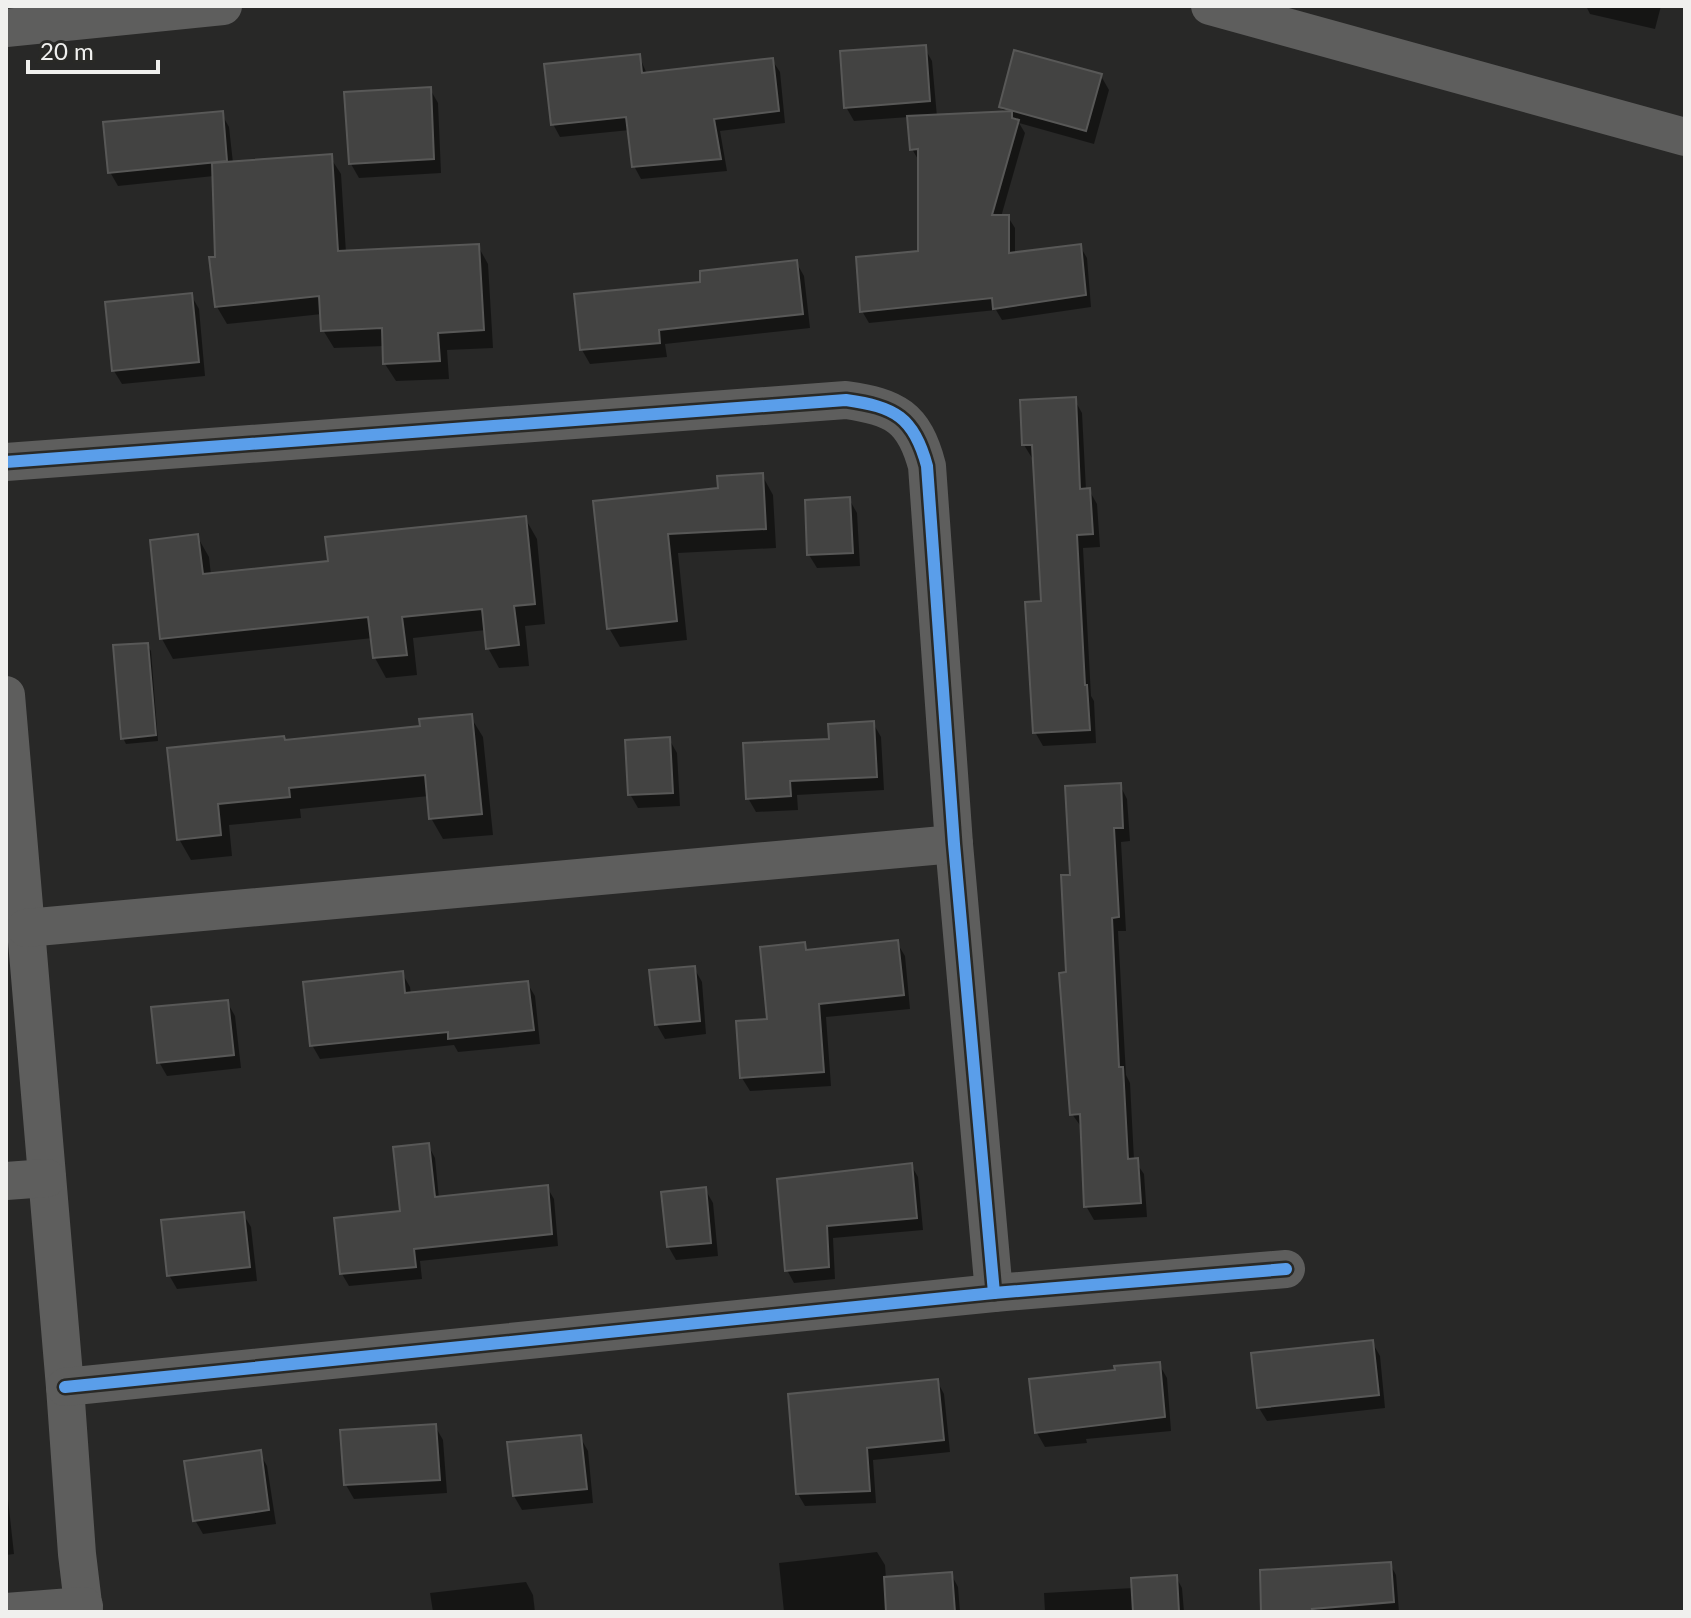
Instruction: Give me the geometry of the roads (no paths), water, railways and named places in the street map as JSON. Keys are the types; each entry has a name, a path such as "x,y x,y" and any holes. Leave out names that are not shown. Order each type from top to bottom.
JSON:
{"street":[{"path":"6,28 223,6"},
{"path":"1210,6 1250,11 1685,137"},
{"path":"6,462 846,400 875,404 901,417 919,438 927,466 954,844 994,1293"},
{"path":"6,695 84,1609 6,1612"},
{"path":"26,928 954,844"},
{"path":"6,1181 47,1178"},
{"path":"65,1387 994,1293 1286,1269"}]}
